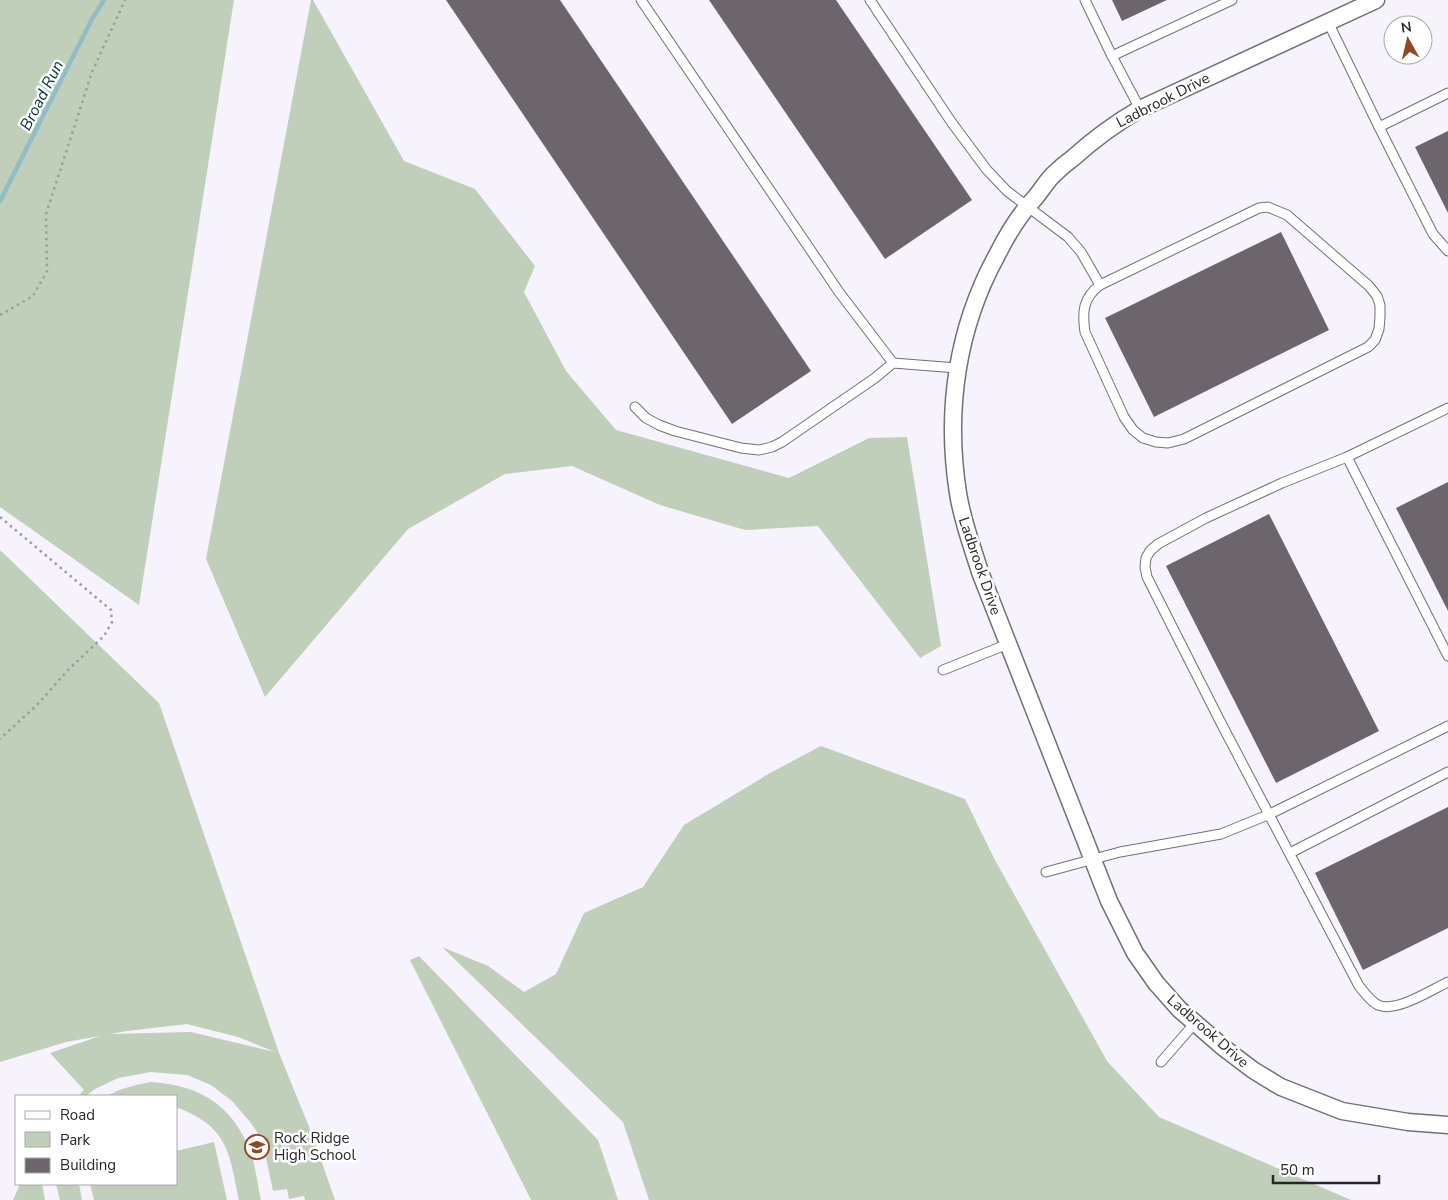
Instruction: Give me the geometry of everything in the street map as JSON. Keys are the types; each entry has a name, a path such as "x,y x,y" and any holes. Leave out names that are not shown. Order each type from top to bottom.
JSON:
{"street":[{"name":"Ladbrook Drive","path":"1376,0 1140,109 1114,125 1054,175 1027,206 983,279 972,308 957,368 952,432 962,517 980,572 1109,901 1135,953 1156,983 1179,1009 1224,1048 1252,1070 1281,1087 1342,1111 1408,1122 1448,1125"}],"lane":[{"path":"641,0 839,292 894,364"},
{"path":"870,0 952,123 987,170 1007,191 1068,237 1080,252 1100,285"},
{"path":"1085,0 1140,109"},
{"path":"1112,56 1232,0"},
{"path":"1328,22 1433,234 1448,251"},
{"path":"1379,127 1448,93"},
{"path":"1268,207 1287,214 1370,286 1377,296 1380,305 1379,329 1375,340 1368,347 1184,439 1168,443 1156,442 1142,438 1133,430 1124,417 1085,332 1083,318 1086,299 1100,285 1259,208 1268,207"},
{"path":"635,407 646,418 659,426 742,448 758,450 772,447 782,442 894,364 957,368"},
{"path":"1448,408 1347,457 1282,483 1206,518 1158,544 1150,551 1144,568 1221,723 1359,986 1368,997 1379,1005 1391,1007 1448,982"},
{"path":"1347,457 1448,656"},
{"path":"943,670 1008,644"},
{"path":"1046,872 1138,848 1222,834 1270,814 1448,726"},
{"path":"1290,853 1448,772"},
{"path":"1161,1062 1195,1023"}],"path":[{"path":"0,315 33,296 47,271 46,214 92,72 125,0"},
{"path":"0,518 111,610 112,622 104,636 68,670 37,705 0,739"}],"green space":[{"path":"0,0 234,0 139,605 0,507"},
{"path":"311,0 313,0 404,161 475,189 535,266 524,292 566,371 616,430 789,478 869,438 907,437 941,646 920,658 818,526 745,530 660,505 572,466 505,474 408,529 265,697 206,559"},
{"path":"0,550 159,703 279,1053 312,1134 335,1200 305,1200 304,1196 289,1199 287,1189 273,1191 264,1148 250,1122 232,1101 211,1085 187,1075 151,1072 118,1078 95,1089 87,1095 79,1095 84,1090 50,1053 100,1036 66,1042 0,1062","holes":["187,1024 238,1037 275,1052 191,1032 110,1034"]},
{"path":"821,746 965,799 995,860 1107,1061 1159,1117 1351,1200 649,1200 623,1122 442,947 488,966 524,992 556,974 584,913 643,887 684,825 770,773"},
{"path":"419,956 598,1140 618,1200 531,1200 410,960"},
{"path":"151,1082 184,1087 212,1100 223,1109 243,1135 250,1151 261,1200 239,1200 232,1168 223,1143 216,1132 206,1123 178,1108 178,1095 109,1095 128,1087"},
{"path":"214,1142 227,1200 94,1200 90,1185 178,1185 178,1151"},
{"path":"20,1185 42,1185 45,1200 13,1200"},
{"path":"56,1185 79,1185 82,1200 60,1200"}],"building":[{"path":"446,0 560,0 811,371 732,424"},
{"path":"709,0 836,0 972,200 885,259"},
{"path":"1112,0 1167,0 1122,21"},
{"path":"1448,131 1448,213 1415,147"},
{"path":"1281,232 1329,330 1154,417 1105,318"},
{"path":"1448,482 1448,611 1396,508"},
{"path":"1269,514 1379,731 1276,783 1166,566"},
{"path":"1448,807 1448,928 1363,970 1315,873"}],"waterway":[{"name":"Broad Run","path":"0,201 92,19 104,0"}],"place":[{"name":"Rock Ridge High School","path":"257,1147"}]}
